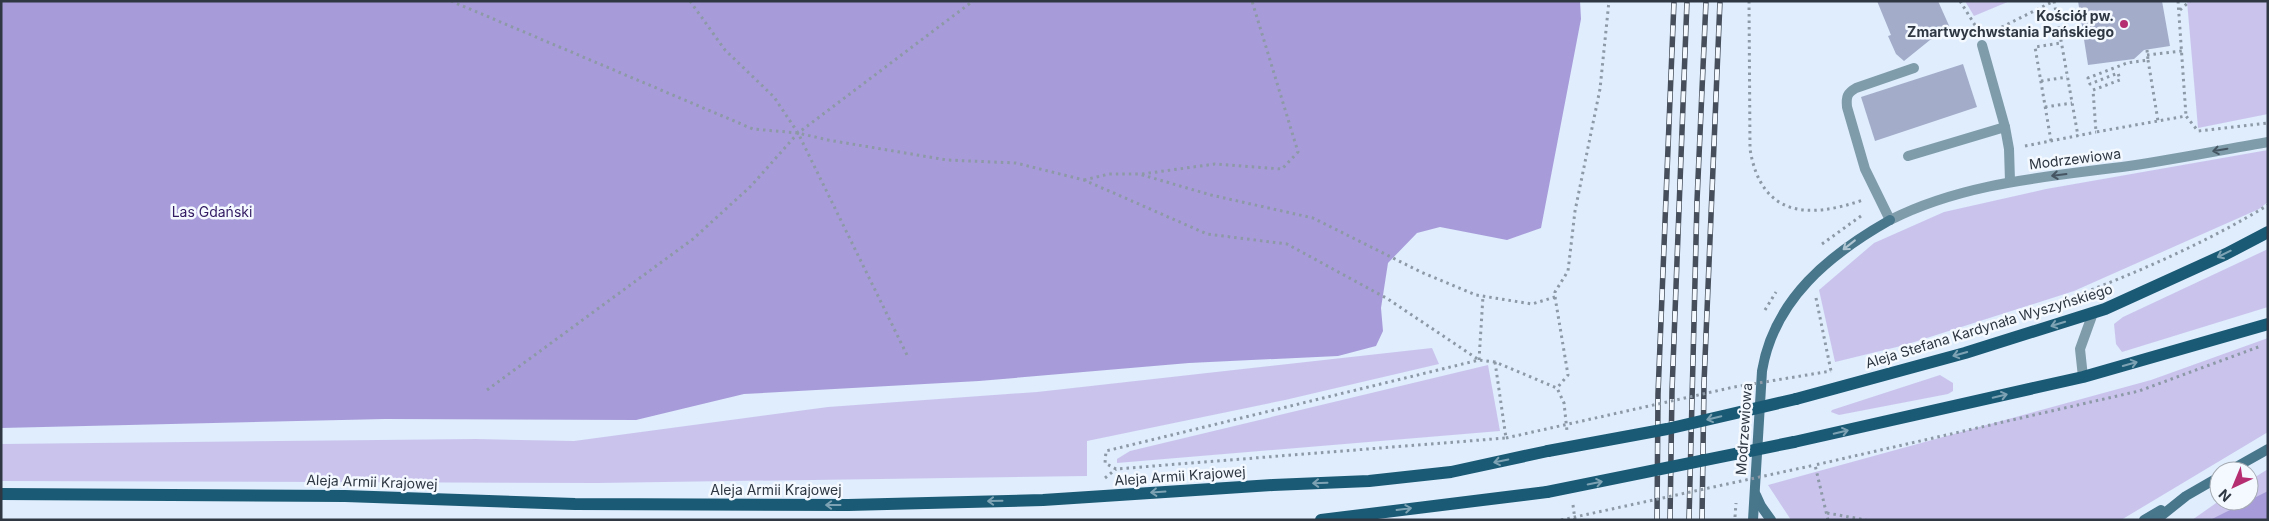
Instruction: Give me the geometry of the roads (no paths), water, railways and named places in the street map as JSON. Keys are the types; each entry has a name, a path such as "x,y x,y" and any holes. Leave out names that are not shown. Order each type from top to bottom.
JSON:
{"main road":[{"name":"Aleja Stefana Kardynała Wyszyńskiego","path":"1548,451 1668,429 1796,399 1965,353 2092,313 2208,262 2268,232"},
{"path":"1321,520 1547,492 1794,442 2083,377 2268,324"},
{"name":"Aleja Armii Krajowej","path":"1,494 345,496 575,504 848,505 1043,500 1273,485 1369,481 1451,472 1548,451"}],"street":[{"path":"1982,45 2005,127 2009,149 2010,181"},
{"path":"1890,220 1865,169 1846,98 1850,91 1856,88 1914,68"},
{"path":"1908,156 2005,127"},
{"name":"Modrzewiowa","path":"1754,520 1754,489 1765,352 1775,327 1800,290 1816,272 1854,241 1890,220 1928,203 2010,181 2132,165 2268,142"},
{"path":"2083,377 2080,349 2092,313"},
{"path":"2246,461 2268,448"},
{"path":"2144,520 2209,483"},
{"name":"Modrzewiowa","path":"1754,489 1761,506 1771,520"},
{"path":"2156,520 2186,496"}],"railway":[{"path":"1657,520 1658,394 1674,1"},
{"path":"1670,520 1672,391 1687,1"},
{"path":"1689,520 1697,201 1706,1"},
{"path":"1702,520 1704,383 1720,1"}],"place":[{"name":"Kościół pw. Zmartwychwstania Pańskiego","path":"2124,24"}],"park label":[{"name":"Las Gdański","path":"212,212"}]}
